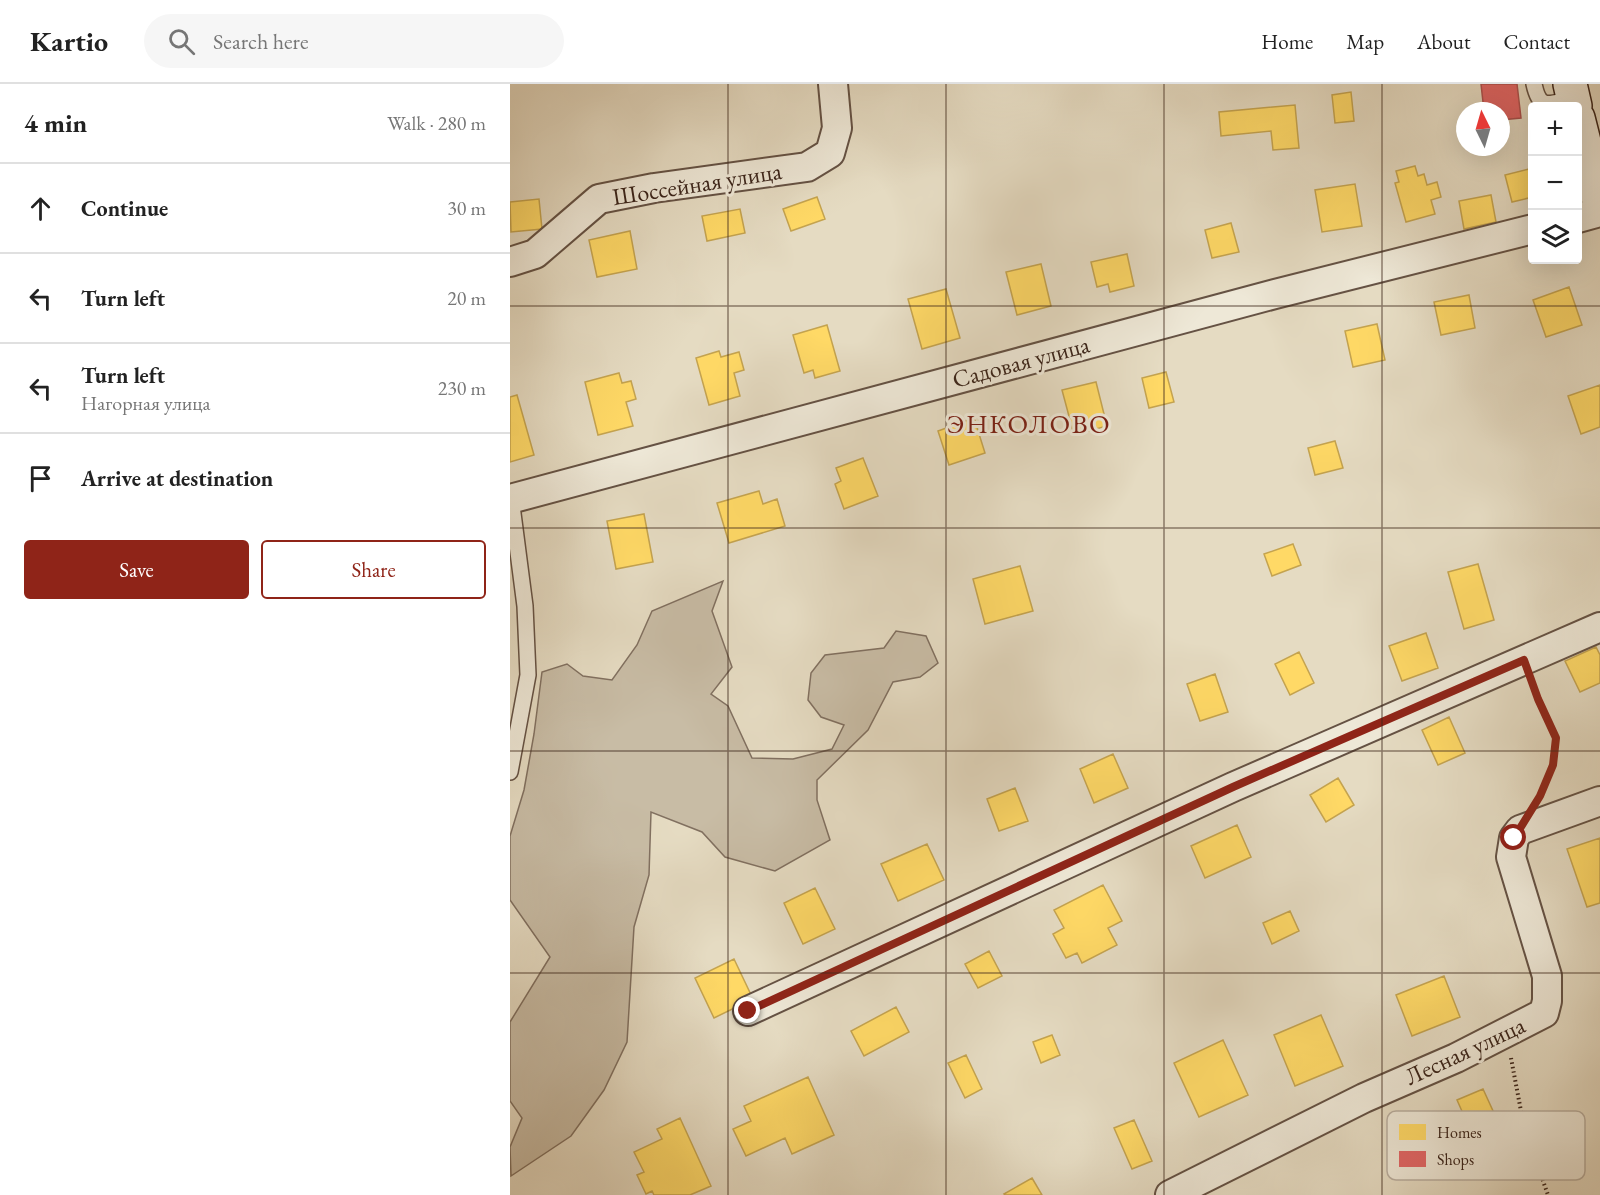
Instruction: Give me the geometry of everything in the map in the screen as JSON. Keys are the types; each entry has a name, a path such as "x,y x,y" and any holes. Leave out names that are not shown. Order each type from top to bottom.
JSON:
{"street":[{"name":"Шоссейная улица","path":"510,262 536,254 599,199 807,167 830,153 837,128 833,84"},
{"path":"1582,122 1593,150 1600,205"},
{"path":"1582,217 1600,212"},
{"name":"Садовая улица","path":"510,499 1264,297 1528,230"},
{"path":"748,1011 1233,787 1600,627"},
{"path":"1520,830 1600,801"},
{"name":"Лесная улица","path":"1170,1195 1364,1098 1456,1058 1544,1013 1548,1001 1547,976 1511,857 1514,838 1520,830"}],"lane":[{"path":"1533,84 1540,102"},
{"path":"510,499 525,606 528,675 510,772"}],"path":[{"path":"1520,830 1540,796 1553,765 1556,738 1538,699 1524,660"},
{"path":"1506,1033 1521,1111"},
{"path":"1543,1180 1548,1195"}],"shaded area":[{"path":"723,581 712,611 732,667 711,694 728,706 752,758 793,759 832,749 844,725 821,717 808,700 811,673 825,655 884,648 896,631 926,636 938,663 920,677 893,682 868,730 817,780 817,800 830,840 775,871 725,857 702,832 651,812 649,875 634,927 627,1042 604,1090 571,1136 511,1176 510,1147 522,1118 510,1101 510,1022 550,957 510,900 510,836 524,790 542,672 567,664 583,676 612,680 637,645 652,611"}],"building: Homes":[{"path":"1351,92 1354,121 1335,123 1332,95"},
{"path":"1295,105 1299,148 1273,150 1271,131 1221,136 1219,112"},
{"path":"1415,166 1418,176 1424,174 1427,185 1437,182 1441,197 1431,200 1435,214 1406,222 1395,183 1399,182 1396,171"},
{"path":"1528,169 1528,198 1512,202 1505,175"},
{"path":"1355,184 1362,226 1322,232 1315,190"},
{"path":"1491,195 1496,222 1464,229 1459,201"},
{"path":"817,197 825,219 791,231 783,209"},
{"path":"539,199 542,229 511,232 510,202"},
{"path":"740,209 745,233 707,241 702,216"},
{"path":"1231,223 1239,252 1212,258 1205,230"},
{"path":"630,231 637,269 597,277 589,240"},
{"path":"1127,254 1134,286 1110,292 1108,284 1097,287 1091,262"},
{"path":"1041,264 1051,306 1017,315 1006,272"},
{"path":"1569,287 1582,325 1546,337 1533,300"},
{"path":"946,289 960,338 922,349 908,299"},
{"path":"1469,295 1475,328 1441,335 1434,302"},
{"path":"1377,324 1385,360 1353,367 1345,331"},
{"path":"827,325 840,371 815,378 813,370 804,373 793,335"},
{"path":"719,351 721,357 739,352 744,370 734,373 740,396 709,405 696,358"},
{"path":"1166,372 1174,402 1149,408 1142,378"},
{"path":"619,373 622,383 631,381 636,399 626,402 633,426 598,435 585,382"},
{"path":"1096,382 1107,426 1074,435 1062,390"},
{"path":"1600,385 1600,427 1581,434 1568,396"},
{"path":"517,395 534,455 510,462 510,397"},
{"path":"974,418 985,453 949,465 938,431"},
{"path":"1335,441 1343,468 1315,475 1308,448"},
{"path":"863,458 878,496 844,509 835,484 841,481 836,468"},
{"path":"759,491 763,504 777,499 785,526 729,543 717,503"},
{"path":"644,514 653,562 616,569 607,521"},
{"path":"1293,544 1301,565 1272,576 1264,554"},
{"path":"1478,564 1494,620 1464,629 1448,572"},
{"path":"1020,566 1033,611 985,624 973,579"},
{"path":"1426,633 1438,668 1402,681 1389,646"},
{"path":"1596,647 1600,655 1600,683 1580,692 1565,661"},
{"path":"1299,652 1314,683 1290,695 1275,664"},
{"path":"1215,674 1228,712 1200,721 1187,684"},
{"path":"1449,717 1465,753 1438,765 1422,730"},
{"path":"1113,754 1128,788 1094,803 1080,769"},
{"path":"1338,778 1354,805 1326,822 1310,795"},
{"path":"1015,788 1028,821 999,831 987,799"},
{"path":"1237,825 1251,857 1205,878 1191,846"},
{"path":"1600,838 1600,903 1587,907 1567,849"},
{"path":"927,844 944,880 898,901 881,864"},
{"path":"1103,885 1122,921 1108,928 1117,945 1082,963 1077,953 1066,958 1053,934 1064,928 1054,910"},
{"path":"815,888 835,929 803,944 784,903"},
{"path":"1290,911 1299,931 1272,944 1263,923"},
{"path":"989,951 1002,976 978,988 965,964"},
{"path":"734,959 753,999 714,1018 695,978"},
{"path":"1444,976 1460,1017 1412,1036 1396,995"},
{"path":"896,1007 909,1032 864,1056 851,1031"},
{"path":"1321,1015 1343,1066 1295,1086 1274,1035"},
{"path":"1052,1035 1060,1055 1041,1063 1033,1042"},
{"path":"1223,1040 1248,1095 1199,1117 1174,1063"},
{"path":"966,1055 982,1089 965,1098 948,1063"},
{"path":"808,1077 834,1135 792,1154 785,1138 746,1156 733,1129 751,1121 744,1106"},
{"path":"1483,1089 1493,1111 1462,1111 1457,1100"},
{"path":"680,1118 711,1186 690,1195 654,1195 652,1191 646,1194 637,1175 644,1172 634,1152 662,1139 657,1129"},
{"path":"1134,1120 1152,1161 1132,1169 1114,1128"},
{"path":"1032,1178 1042,1195 1004,1194"}],"building: Shops":[{"path":"1481,84 1517,84 1521,118 1510,119 1510,102 1483,102"}],"district":[{"name":"ЭНКОЛОВО","path":"1029,424"}],"route":[{"path":"748,1011 1233,787 1524,660 1538,699 1556,738 1553,765 1540,796 1514,838"}]}
